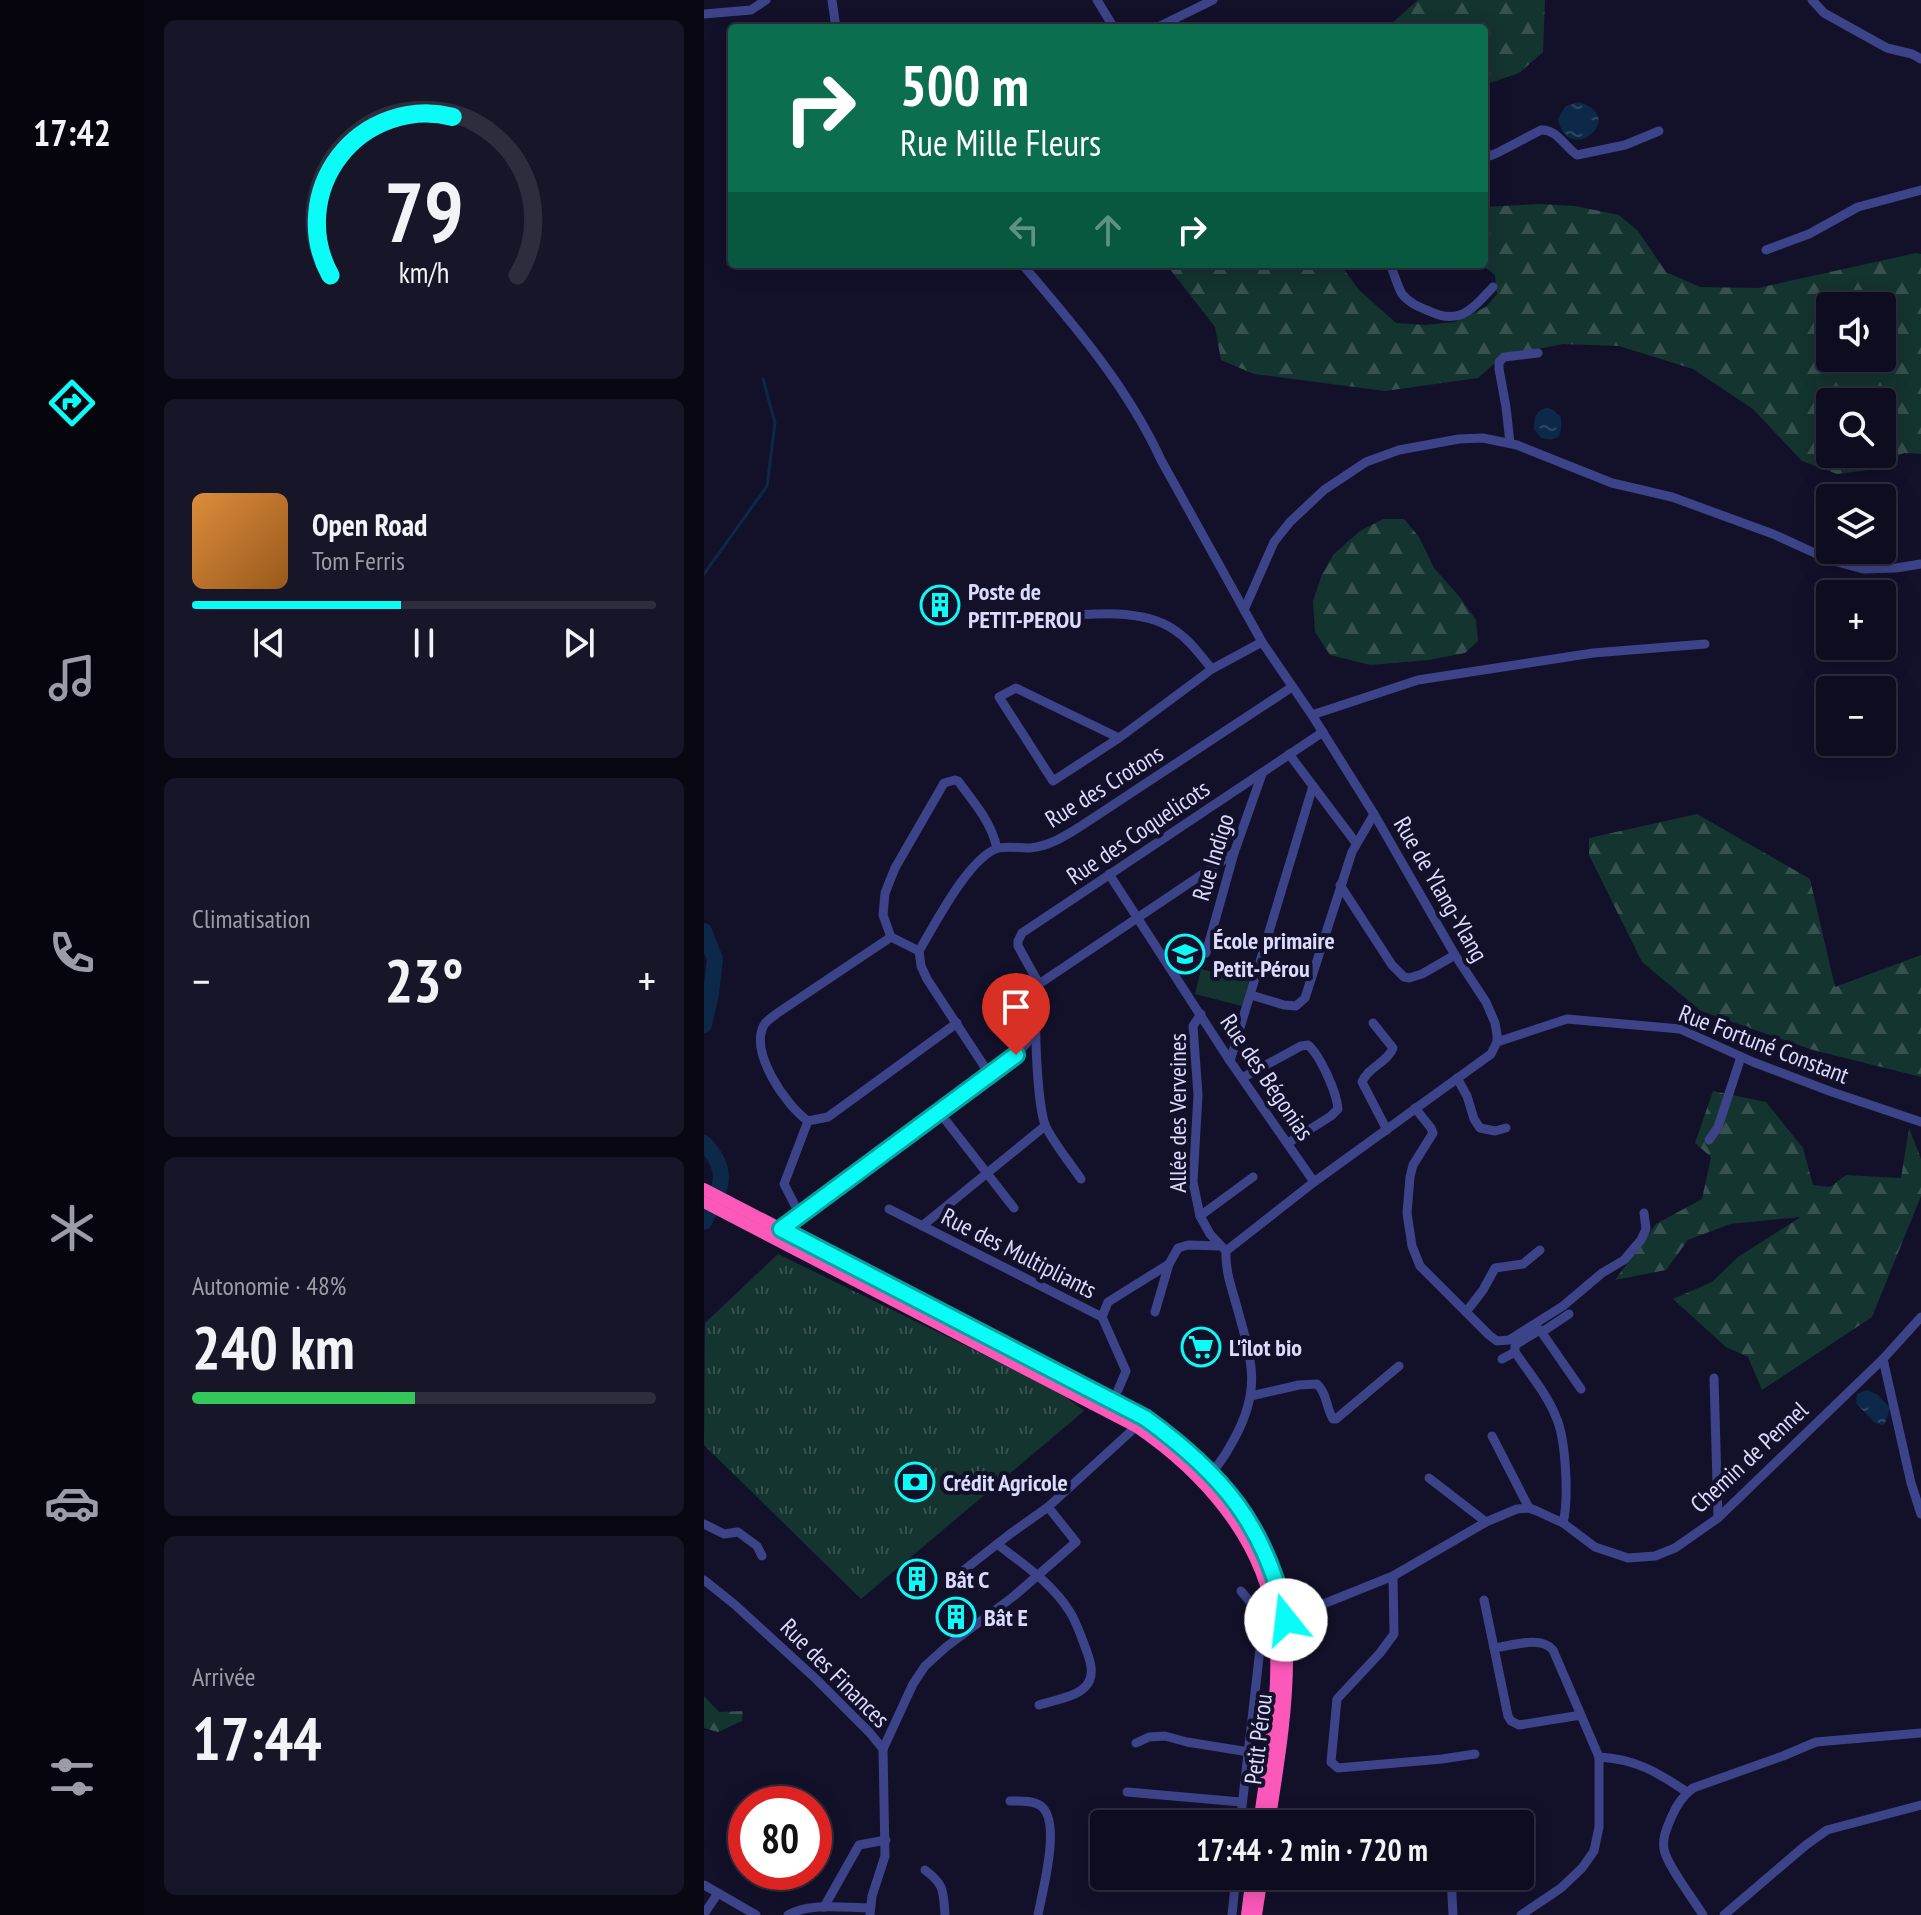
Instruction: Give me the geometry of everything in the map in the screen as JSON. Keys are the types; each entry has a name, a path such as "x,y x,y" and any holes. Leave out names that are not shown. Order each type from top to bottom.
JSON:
{"highway":[{"name":"Petit Pérou","path":"711,1200 1141,1422 1171,1451 1207,1477 1250,1548 1280,1621 1287,1677 1271,1810"},
{"name":"Petit Pérou","path":"1261,1810 1274,1705 1280,1621"},
{"path":"1247,1915 1250,1890"},
{"path":"1256,1915 1260,1890"}],"street":[{"path":"704,14 751,10 766,0"},
{"path":"832,0 835,24"},
{"path":"1097,0 1112,24"},
{"path":"1164,24 1213,0"},
{"path":"1812,0 1824,13 1887,48 1921,59"},
{"path":"1488,156 1541,130 1549,129 1555,133 1577,155 1625,145 1659,131"},
{"path":"1766,250 1809,234 1858,207 1921,190"},
{"name":"Rue de Ylang-Ylang","path":"1025,268 1084,336 1137,414 1262,642 1323,732 1486,1002 1495,1023 1497,1042"},
{"path":"1392,268 1402,293 1412,303 1448,319 1473,308 1493,287"},
{"path":"1510,443 1499,362 1504,357 1538,353"},
{"path":"1244,610 1274,542 1324,490 1366,462 1399,450 1459,439 1483,438 1510,443 1612,483 1672,497 1773,534 1830,560 1863,569 1921,564"},
{"path":"1039,618 1081,614 1140,615 1172,627 1212,669"},
{"path":"1119,738 1016,688 999,697 1053,781 1119,738 1212,669 1262,642"},
{"path":"1312,715 1418,680 1593,653 1705,644"},
{"name":"Rue des Crotons","path":"997,848 1033,848 1056,841 1292,687"},
{"name":"Rue des Coquelicots","path":"1039,984 1018,946 1022,933 1323,732"},
{"path":"1289,754 1356,843"},
{"name":"Rue Indigo","path":"1206,953 1234,853 1262,774"},
{"path":"919,951 891,937 883,915 885,893 895,868 944,783 955,780 985,818 994,834 997,848 978,862 959,886 919,951 927,979 990,1075"},
{"path":"1230,1061 1313,786"},
{"path":"1251,995 1296,1006 1305,998 1340,885 1356,843 1374,814"},
{"path":"1081,1179 1045,1126 1040,1105 1035,1004 1039,984 1234,853"},
{"name":"Rue des Bégonias","path":"1109,874 1230,1061 1314,1182"},
{"path":"1340,885 1392,965 1404,977 1413,978 1455,955"},
{"path":"808,1121 789,1103 764,1059 761,1042 763,1026 891,937"},
{"name":"Allée des Verveines","path":"1201,1014 1193,1026 1192,1038 1198,1095 1193,1182 1200,1216 1210,1234 1224,1249"},
{"name":"Rue Fortuné Constant","path":"1497,1042 1559,1020 1680,1029 1741,1057 1921,1122"},
{"path":"808,1121 828,1117 957,1023"},
{"path":"1373,1023 1393,1048 1390,1055 1365,1075 1362,1082 1387,1130"},
{"path":"776,1233 1021,1051 1036,1028"},
{"path":"1155,1312 1169,1264 1178,1248 1184,1245 1224,1249 1491,1054 1497,1042"},
{"path":"1242,1078 1305,1045 1312,1047 1336,1096 1338,1109 1288,1143"},
{"path":"1709,1140 1718,1127 1741,1057"},
{"path":"1457,1078 1480,1128 1495,1131 1506,1128"},
{"path":"1415,1108 1433,1133 1411,1172 1407,1213 1412,1246 1420,1266 1497,1341 1509,1340 1563,1306 1602,1273 1624,1260 1646,1229 1644,1213"},
{"path":"940,1113 1014,1208"},
{"path":"800,1215 784,1184 808,1121"},
{"path":"922,1226 1045,1126"},
{"path":"1200,1216 1253,1177"},
{"name":"Rue des Multipliants","path":"889,1209 1102,1317 1126,1371 1118,1390"},
{"path":"1207,1477 1224,1458 1242,1425 1251,1396 1249,1351 1227,1273 1224,1249"},
{"path":"1466,1312 1495,1268 1523,1264 1540,1250"},
{"path":"1102,1317 1108,1302 1169,1264"},
{"path":"1542,1332 1569,1314"},
{"name":"Chemin de Pennel","path":"1529,1508 1563,1523 1595,1547 1628,1558 1655,1556 1675,1548 1718,1518 1883,1359 1921,1317"},
{"path":"1563,1523 1567,1507 1557,1417 1515,1352 1515,1345 1538,1330 1542,1332 1581,1389"},
{"path":"1502,1359 1515,1352"},
{"path":"1883,1359 1907,1470 1921,1514"},
{"path":"1251,1396 1317,1384 1324,1394 1330,1414 1336,1419 1399,1366"},
{"path":"1714,1378 1718,1518"},
{"path":"964,1570 1048,1507 1141,1422"},
{"path":"1280,1621 1393,1576 1486,1522 1511,1510 1529,1508 1492,1436"},
{"path":"1429,1478 1486,1522"},
{"path":"883,1749 913,1684 925,1666 1076,1542 1048,1507"},
{"path":"704,1524 724,1534 738,1532 757,1546 762,1556"},
{"path":"997,1544 1038,1575 1070,1612 1092,1668 1084,1688 1039,1705"},
{"path":"1393,1576 1394,1634 1337,1699 1331,1762 1338,1768 1475,1754"},
{"name":"Rue des Finances","path":"704,1580 816,1679 883,1749 886,1840 884,1861 873,1891 870,1912"},
{"path":"1241,1591 1253,1604 1260,1628 1260,1649 1241,1810"},
{"path":"1484,1600 1511,1721 1519,1725 1581,1715"},
{"path":"1494,1648 1539,1642 1549,1645 1599,1757 1599,1827 1594,1851 1569,1880 1521,1915"},
{"path":"1703,1915 1670,1865 1664,1850 1668,1826 1679,1801 1687,1792 1816,1742 1921,1733"},
{"path":"1136,1743 1149,1737 1165,1736 1249,1752"},
{"path":"1599,1757 1621,1759 1656,1771 1687,1792"},
{"path":"1127,1792 1241,1802"},
{"path":"1010,1801 1033,1802 1042,1807 1048,1816 1050,1847 1038,1915"},
{"path":"1724,1915 1827,1830 1921,1805"},
{"path":"824,1907 859,1845 886,1840"},
{"path":"925,1870 938,1880 945,1915"},
{"path":"704,1885 756,1915"},
{"path":"1232,1915 1235,1890"},
{"path":"1452,1890 1453,1915"},
{"path":"704,1914 718,1893"},
{"path":"788,1915 824,1907 870,1912"}],"green space":[{"path":"1418,0 1545,0 1543,52 1519,73 1488,84 1488,24 1391,24"},
{"path":"1575,206 1619,215 1638,231 1666,272 1700,287 1758,288 1921,254 1921,454 1904,453 1896,457 1896,388 1816,388 1816,466 1802,461 1753,409 1693,369 1619,346 1563,344 1503,356 1478,378 1385,391 1254,374 1221,360 1215,327 1169,268 1343,268 1359,290 1396,323 1426,325 1454,322 1486,307 1497,294 1495,275 1487,268 1488,207"},
{"path":"1821,468 1872,468 1868,470 1837,474"},
{"path":"1383,519 1404,519 1419,537 1434,568 1476,620 1478,641 1465,653 1429,660 1370,665 1330,655 1315,632 1313,601 1322,574 1333,555 1360,531"},
{"path":"1697,814 1810,879 1835,987 1921,955 1921,1077 1813,1050 1701,1011 1642,962 1589,855 1589,838"},
{"path":"1201,969 1249,981 1242,1006 1195,994"},
{"path":"1713,1091 1766,1102 1803,1148 1813,1185 1830,1187 1846,1175 1901,1178 1909,1128 1921,1159 1921,1196 1872,1317 1762,1390 1748,1357 1726,1347 1673,1299 1712,1282 1738,1257 1801,1217 1730,1224 1688,1240 1666,1270 1615,1280 1656,1224 1702,1199 1711,1157 1695,1143"},
{"path":"778,1254 1060,1392 1084,1411 861,1599 704,1445 705,1323"},
{"path":"704,1696 719,1712 743,1711 742,1721 718,1732 704,1728"}],"water":[{"path":"1578,102 1592,109 1598,117 1597,126 1582,139 1573,139 1564,133 1558,119 1565,107"},
{"path":"1548,408 1561,417 1559,435 1553,439 1541,438 1534,429 1536,414"},
{"path":"1867,1390 1878,1395 1890,1408 1883,1425 1875,1423 1856,1403 1857,1394"}],"waterway":[{"path":"704,574 767,486 775,423 763,379"},
{"path":"704,931 715,959 704,1025"},
{"path":"704,1143 713,1154 721,1173 718,1191 704,1222"}],"place":[{"name":"Poste de PETIT-PEROU","path":"940,605"},
{"name":"École primaire Petit-Pérou","path":"1185,954"},
{"name":"L'îlot bio","path":"1201,1347"},
{"name":"Crédit Agricole","path":"915,1482"},
{"name":"Bât C","path":"917,1579"},
{"name":"Bât E","path":"956,1617"}],"route":[{"path":"1016,1055 781,1229 1145,1418 1172,1437 1217,1479 1254,1531 1268,1560 1286,1620"}]}
